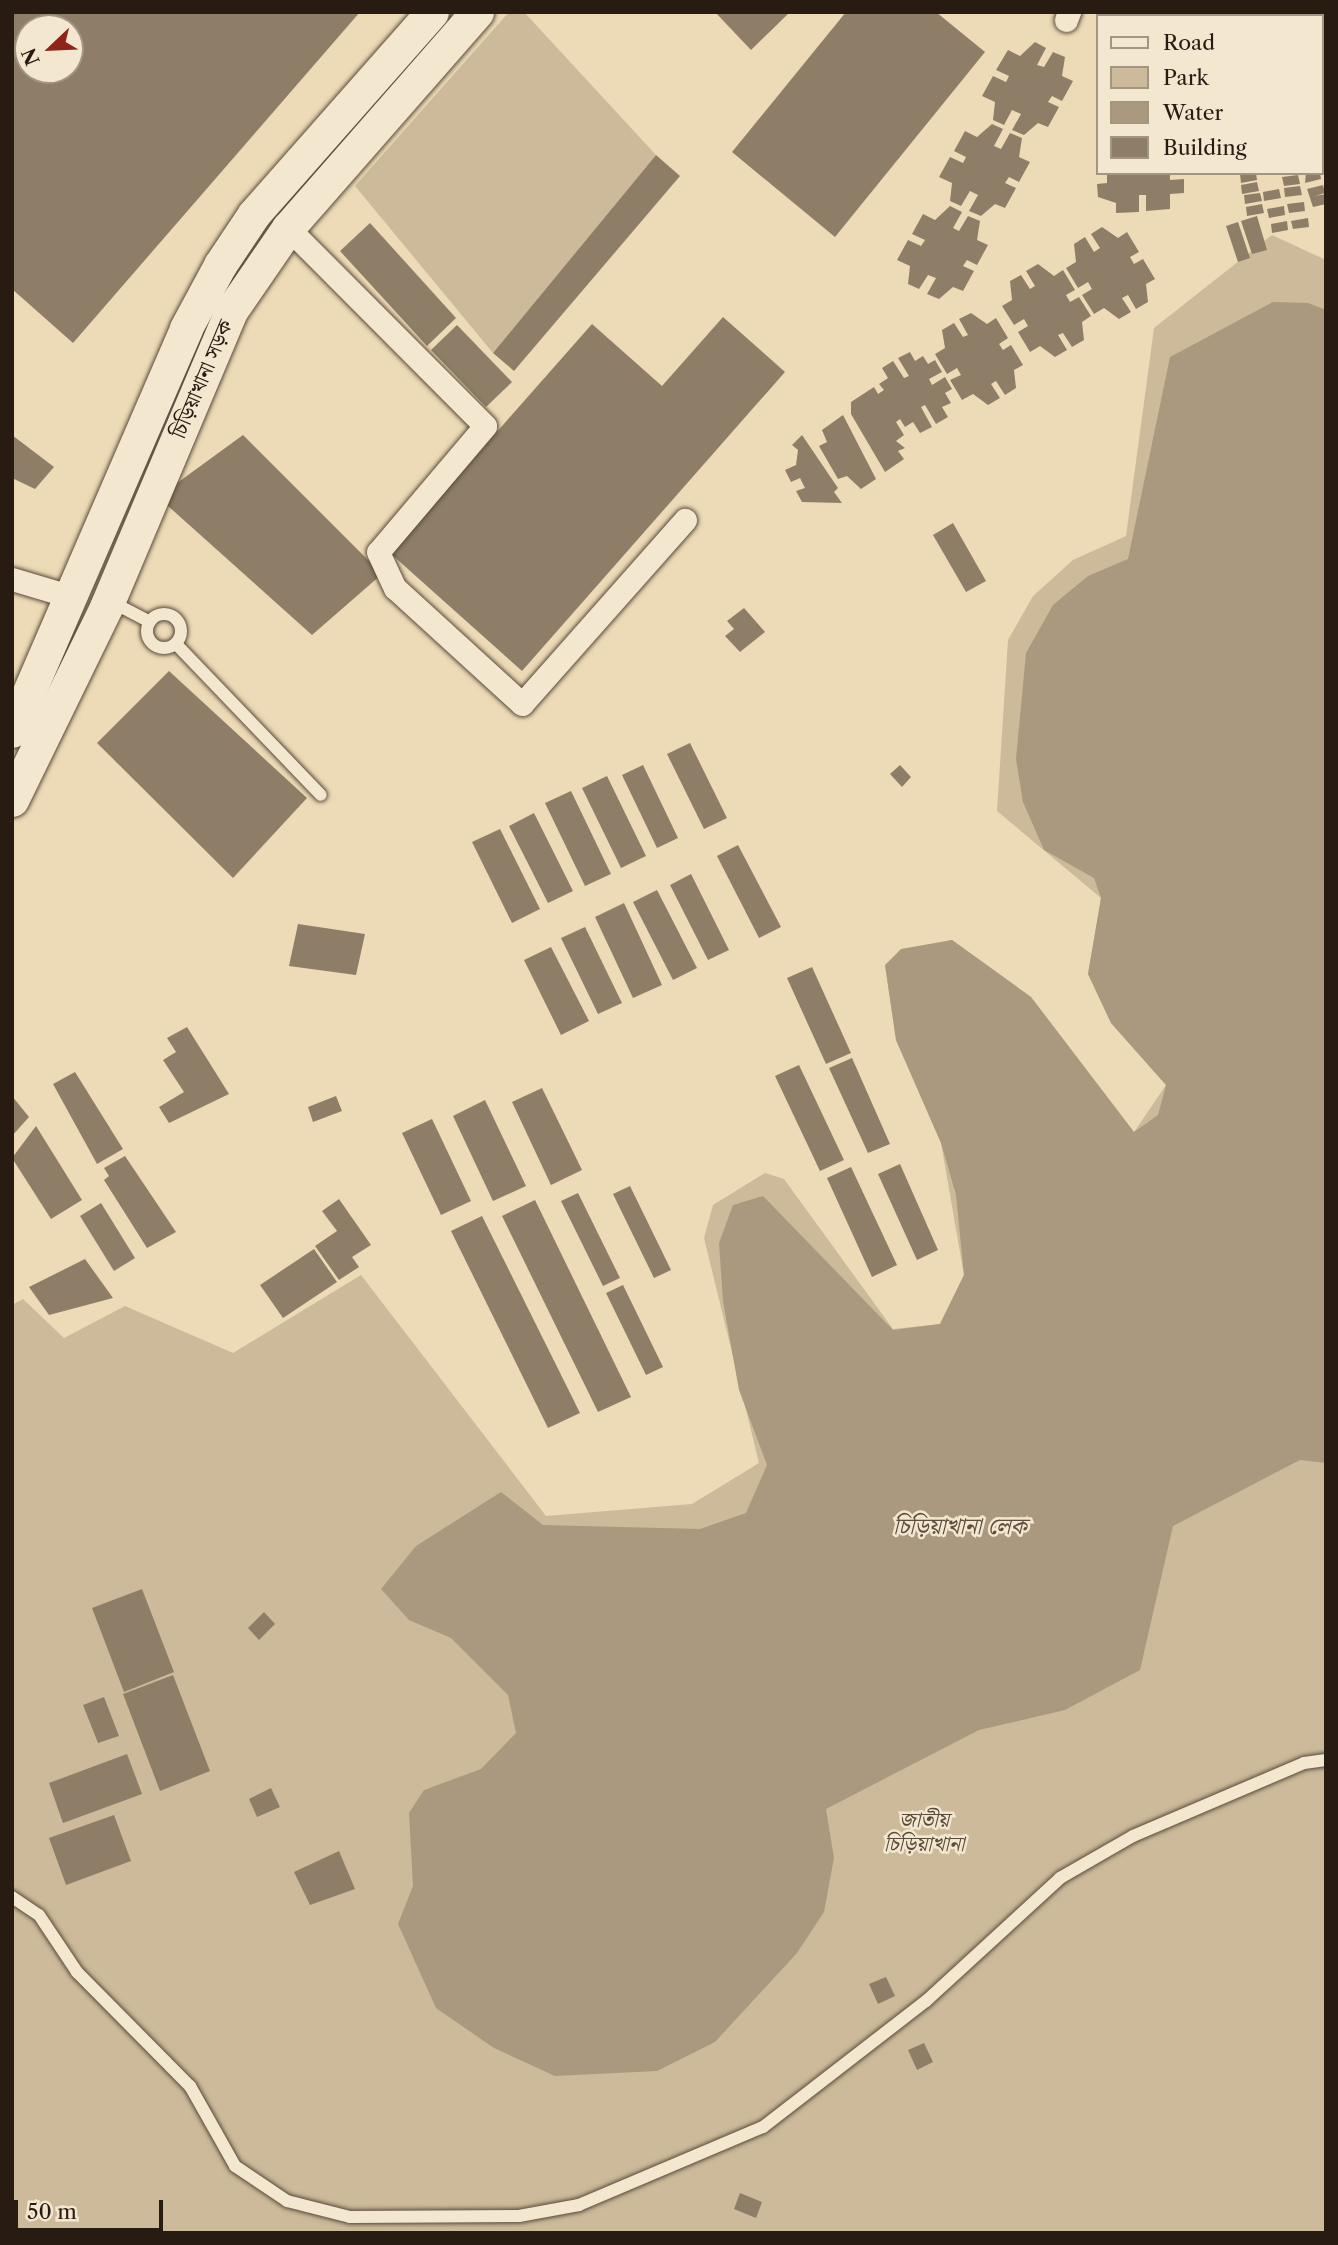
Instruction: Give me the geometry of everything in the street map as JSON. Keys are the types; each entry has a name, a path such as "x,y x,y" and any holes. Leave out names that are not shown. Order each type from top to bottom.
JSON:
{"main road":[{"name":"চিড়িয়াখানা সড়ক","path":"12,731 186,328 220,265 263,204 432,12"},
{"name":"চিড়িয়াখানা সড়ক","path":"12,800 107,603 231,311 288,227 477,12"},
{"path":"263,204 288,227"},
{"path":"72,597 107,603"}],"street":[{"path":"288,227 485,426 378,552 395,588 522,704 685,520"},
{"path":"12,579 72,597"}],"lane":[{"path":"107,603 150,621"},
{"path":"164,614 174,618 181,628 176,644 155,646 147,632 150,621 164,614"},
{"path":"176,644 321,795"},
{"path":"12,1896 39,1915 77,1972 190,2086 235,2166 287,2201 350,2217 519,2216 579,2205 763,2127 926,2000 1060,1878 1133,1836 1304,1763 1326,1760"}],"green space":[{"path":"509,12 524,12 656,155 493,353 355,186"},
{"name":"জাতীয় চিড়িয়াখানা","path":"1272,235 1326,260 1326,2233 12,2233 12,1305 23,1299 64,1338 125,1306 233,1353 361,1275 546,1516 692,1504 759,1463 704,1238 713,1205 765,1173 784,1179 893,1329 940,1324 964,1275 941,1143 896,1040 885,965 952,940 1031,997 1134,1132 1166,1085 1111,1023 1088,974 1101,898 997,811 1008,640 1033,596 1073,560 1126,536 1154,328"}],"water":[{"name":"চিড়িয়াখানা লেক","path":"1273,302 1308,303 1326,310 1326,1463 1300,1460 1173,1526 1140,1670 1065,1710 979,1730 826,1809 834,1858 824,1912 797,1953 715,2042 657,2071 555,2076 494,2048 436,2008 398,1924 413,1886 409,1813 424,1790 481,1769 516,1733 508,1695 451,1638 409,1620 381,1589 416,1546 501,1492 543,1525 700,1529 746,1513 767,1465 739,1390 723,1301 719,1243 733,1205 763,1196 893,1330 940,1324 964,1275 956,1195 941,1143 896,1040 885,965 901,949 952,940 1031,997 1134,1132 1158,1115 1166,1085 1111,1023 1088,974 1101,898 1094,878 1044,850 1023,802 1016,759 1026,653 1053,605 1088,576 1128,559 1170,357"}],"building":[{"path":"12,12 360,12 73,343 12,289"},
{"path":"715,12 790,12 751,50"},
{"path":"846,12 936,12 985,52 835,237 732,152"},
{"path":"1035,42 1046,48 1037,65 1044,67 1053,52 1065,57 1062,76 1073,81 1062,101 1052,96 1048,102 1059,107 1048,127 1038,123 1024,135 1012,130 1021,114 1012,110 1004,125 993,120 995,102 982,96 993,76 1006,82 1009,76 996,70 1008,50 1020,56"},
{"path":"992,124 1003,129 994,146 1001,149 1010,133 1022,138 1019,157 1030,162 1019,182 1009,177 1005,183 1016,188 1005,208 995,204 981,216 969,211 978,195 970,191 961,206 950,201 952,183 939,177 950,157 963,163 966,157 954,151 965,131 977,137"},
{"path":"656,155 680,176 514,371 493,353"},
{"path":"1107,175 1170,175 1170,180 1184,179 1184,193 1170,194 1170,209 1146,211 1146,195 1139,195 1139,212 1116,213 1116,203 1098,197 1097,184 1107,183"},
{"path":"1240,175 1256,175 1257,180 1241,183"},
{"path":"1298,175 1300,184 1284,186 1282,177"},
{"path":"1306,175 1320,175 1321,179 1305,183"},
{"path":"1257,182 1259,191 1242,194 1241,185"},
{"path":"1323,185 1325,193 1315,196 1326,194 1326,204 1313,207 1307,189"},
{"path":"1300,186 1302,195 1285,197 1284,188"},
{"path":"1279,189 1281,198 1264,201 1263,192"},
{"path":"1260,193 1262,201 1245,204 1244,195"},
{"path":"1304,202 1305,211 1289,213 1287,204"},
{"path":"1262,204 1264,213 1247,216 1246,207"},
{"path":"950,206 962,212 953,228 959,231 968,216 980,221 977,240 988,245 977,265 967,260 963,266 974,271 963,291 953,287 939,299 927,294 936,278 928,275 919,289 908,284 910,266 897,260 908,240 921,246 925,240 912,234 923,214 935,220"},
{"path":"1284,206 1285,215 1269,218 1267,209"},
{"path":"1257,216 1267,250 1252,254 1241,221"},
{"path":"1308,218 1309,227 1293,229 1291,221"},
{"path":"1287,221 1288,230 1272,233 1271,224"},
{"path":"1238,222 1250,258 1238,262 1226,226"},
{"path":"370,223 456,318 427,346 340,251"},
{"path":"1102,227 1118,238 1127,232 1139,252 1130,257 1134,264 1143,259 1155,279 1146,284 1148,302 1136,309 1128,295 1122,298 1131,312 1119,319 1104,308 1094,314 1082,295 1092,289 1088,282 1078,288 1066,268 1076,262 1074,244 1085,237 1094,252 1100,248 1091,234"},
{"path":"1038,264 1054,276 1063,270 1075,290 1066,295 1070,302 1079,297 1091,316 1082,322 1084,340 1072,347 1063,333 1058,335 1067,350 1055,357 1040,346 1030,352 1018,332 1028,326 1024,319 1014,325 1002,306 1012,300 1010,281 1021,275 1030,289 1035,286 1026,271"},
{"path":"971,313 987,324 996,318 1008,338 999,344 1003,350 1011,345 1023,365 1014,370 1016,388 1005,395 996,381 991,384 1000,398 988,405 973,394 962,400 950,380 961,375 957,368 947,374 935,354 945,348 942,330 954,323 963,337 968,335 959,319"},
{"path":"723,317 785,372 522,671 390,553 592,324 662,386"},
{"path":"457,325 512,382 486,407 431,350"},
{"path":"910,352 915,361 923,356 928,364 935,360 942,372 929,379 932,385 945,377 952,389 945,393 951,403 942,407 948,417 936,424 925,405 921,407 932,427 920,433 913,422 905,427 900,419 896,422 904,435 896,441 905,448 898,451 904,459 885,472 851,414 851,402 874,387 878,394 884,390 879,384 888,378 882,368 893,361 904,378 909,376 898,358"},
{"path":"843,415 876,479 861,489 847,476 838,479 819,446 827,442 822,430"},
{"path":"12,435 54,467 35,489 12,478"},
{"path":"243,435 382,574 312,635 158,497"},
{"path":"802,435 838,488 834,492 842,503 802,502 796,491 805,488 800,478 791,482 785,470 796,465 798,450 792,445"},
{"path":"953,523 986,581 966,592 933,535"},
{"path":"744,608 765,632 740,652 725,636 734,629 727,621"},
{"path":"169,671 307,798 233,878 97,743"},
{"path":"690,743 727,818 704,829 667,754"},
{"path":"643,765 678,838 657,848 622,775"},
{"path":"900,765 911,777 902,787 890,774"},
{"path":"607,776 646,856 621,868 582,788"},
{"path":"571,791 611,874 585,886 545,803"},
{"path":"534,813 573,891 548,903 509,826"},
{"path":"500,829 540,909 512,923 472,842"},
{"path":"738,845 781,927 759,938 717,856"},
{"path":"691,874 729,950 708,960 670,885"},
{"path":"657,890 697,968 673,980 633,902"},
{"path":"624,903 662,985 633,998 595,917"},
{"path":"298,924 365,934 356,975 289,966"},
{"path":"585,927 622,1003 598,1014 561,938"},
{"path":"551,947 589,1021 561,1035 524,960"},
{"path":"812,967 851,1053 826,1064 787,978"},
{"path":"187,1027 229,1094 169,1123 159,1107 184,1092 163,1060 176,1052 167,1038"},
{"path":"852,1058 890,1144 868,1153 829,1068"},
{"path":"799,1065 844,1160 820,1171 775,1076"},
{"path":"75,1072 123,1149 97,1164 53,1084"},
{"path":"542,1088 582,1170 551,1185 512,1102"},
{"path":"12,1096 29,1117 12,1136"},
{"path":"336,1096 342,1111 313,1122 308,1107"},
{"path":"485,1100 526,1186 493,1201 453,1116"},
{"path":"432,1119 471,1201 441,1215 402,1133"},
{"path":"36,1126 82,1200 51,1219 12,1158"},
{"path":"125,1156 176,1232 147,1248 104,1180 109,1176 104,1168"},
{"path":"900,1164 938,1250 917,1260 878,1174"},
{"path":"851,1167 897,1265 872,1277 827,1178"},
{"path":"630,1186 671,1270 654,1278 613,1194"},
{"path":"578,1193 620,1278 603,1286 561,1201"},
{"path":"339,1199 371,1245 352,1257 359,1267 339,1280 315,1246 337,1231 322,1211"},
{"path":"535,1200 631,1397 598,1412 502,1216"},
{"path":"101,1203 135,1258 114,1271 80,1216"},
{"path":"482,1216 580,1413 548,1428 451,1231"},
{"path":"314,1249 337,1282 283,1318 260,1285"},
{"path":"85,1259 113,1298 49,1315 29,1287"},
{"path":"623,1285 663,1367 646,1375 606,1293"},
{"path":"142,1589 174,1672 124,1692 92,1608"},
{"path":"264,1612 275,1624 259,1640 248,1628"},
{"path":"173,1675 210,1771 160,1791 123,1694"},
{"path":"104,1697 119,1736 98,1743 83,1705"},
{"path":"127,1754 142,1794 63,1823 49,1783"},
{"path":"271,1788 280,1807 257,1817 249,1799"},
{"path":"114,1815 131,1861 66,1885 49,1838"},
{"path":"339,1851 355,1889 310,1905 294,1872"},
{"path":"886,1977 895,1996 878,2004 869,1984"},
{"path":"924,2043 933,2062 917,2070 908,2050"},
{"path":"740,2193 762,2202 756,2218 734,2209"}]}
